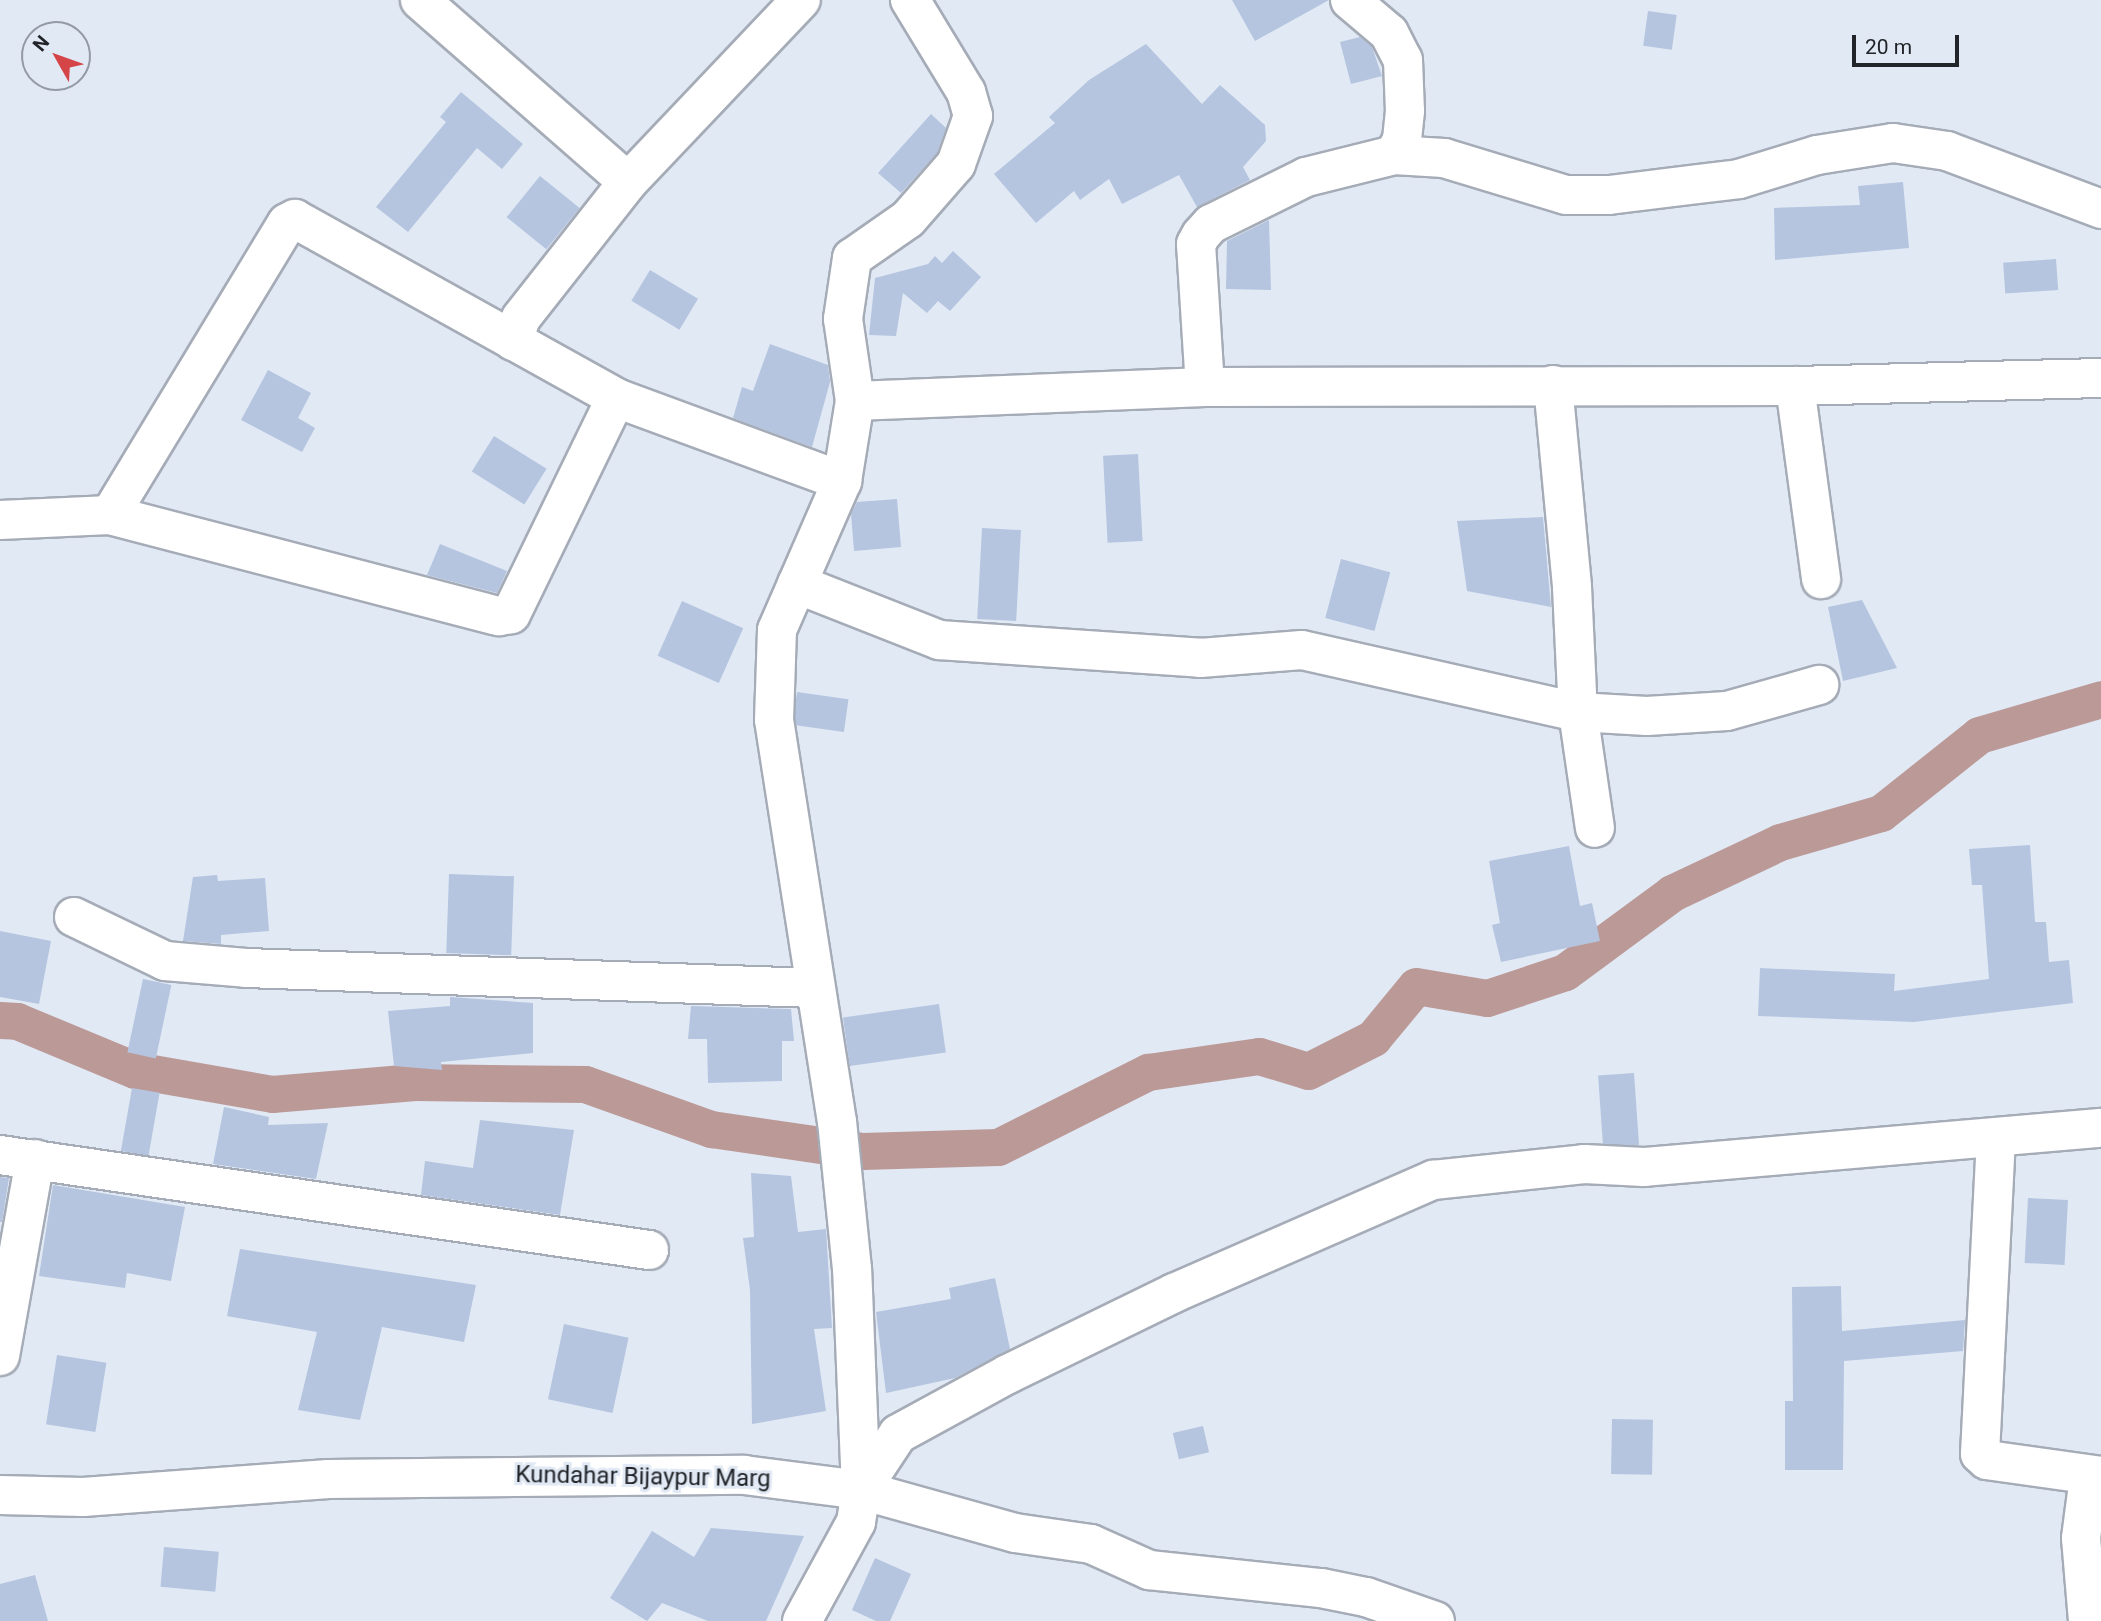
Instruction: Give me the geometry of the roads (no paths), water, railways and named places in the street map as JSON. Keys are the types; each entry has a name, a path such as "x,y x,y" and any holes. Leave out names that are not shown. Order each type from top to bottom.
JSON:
{"street":[{"path":"420,0 628,182"},
{"path":"513,341 522,318 628,182 802,0"},
{"path":"802,1621 856,1522 861,1490 852,1269 837,1122 774,720 777,631 842,481 855,401 843,319 852,258 908,219 957,164 973,116 966,92 910,0"},
{"path":"1350,0 1389,33 1403,60 1405,111 1402,140 1394,155"},
{"path":"1205,387 1196,244 1201,235 1211,224 1306,177 1394,155 1444,158 1566,195 1609,195 1739,178 1817,155 1893,143 1947,151 2101,209"},
{"path":"110,515 287,223 295,219 616,398 842,481"},
{"path":"855,401 1205,387 1795,386 2101,378"},
{"path":"1553,385 1573,587 1578,712 1595,828"},
{"path":"1795,386 1821,579"},
{"path":"0,520 110,515 499,616 511,614 616,398"},
{"path":"797,584 939,640 1200,658 1302,650 1578,712 1647,716 1727,711 1819,685"},
{"path":"74,917 165,961 246,968 814,988"},
{"path":"861,1490 898,1434 1009,1374 1174,1293 1433,1180 1584,1164 1644,1167 2101,1128"},
{"path":"1996,1138 1980,1454 1987,1460 2095,1477 2081,1538 2088,1621"},
{"path":"0,1356 17,1157 649,1250"},
{"name":"Kundahar Bijaypur Marg","path":"0,1495 82,1497 328,1479 521,1474 744,1475 861,1490 1015,1533 1091,1544 1149,1570 1321,1588 1366,1597 1435,1621"}],"waterway":[{"path":"0,1020 17,1021 135,1070 272,1094 414,1082 585,1084 711,1129 862,1151 998,1147 1148,1072 1259,1056 1308,1071 1373,1038 1416,986 1487,998 1565,972 1672,893 1780,842 1881,813 1979,735 2101,699"}]}
